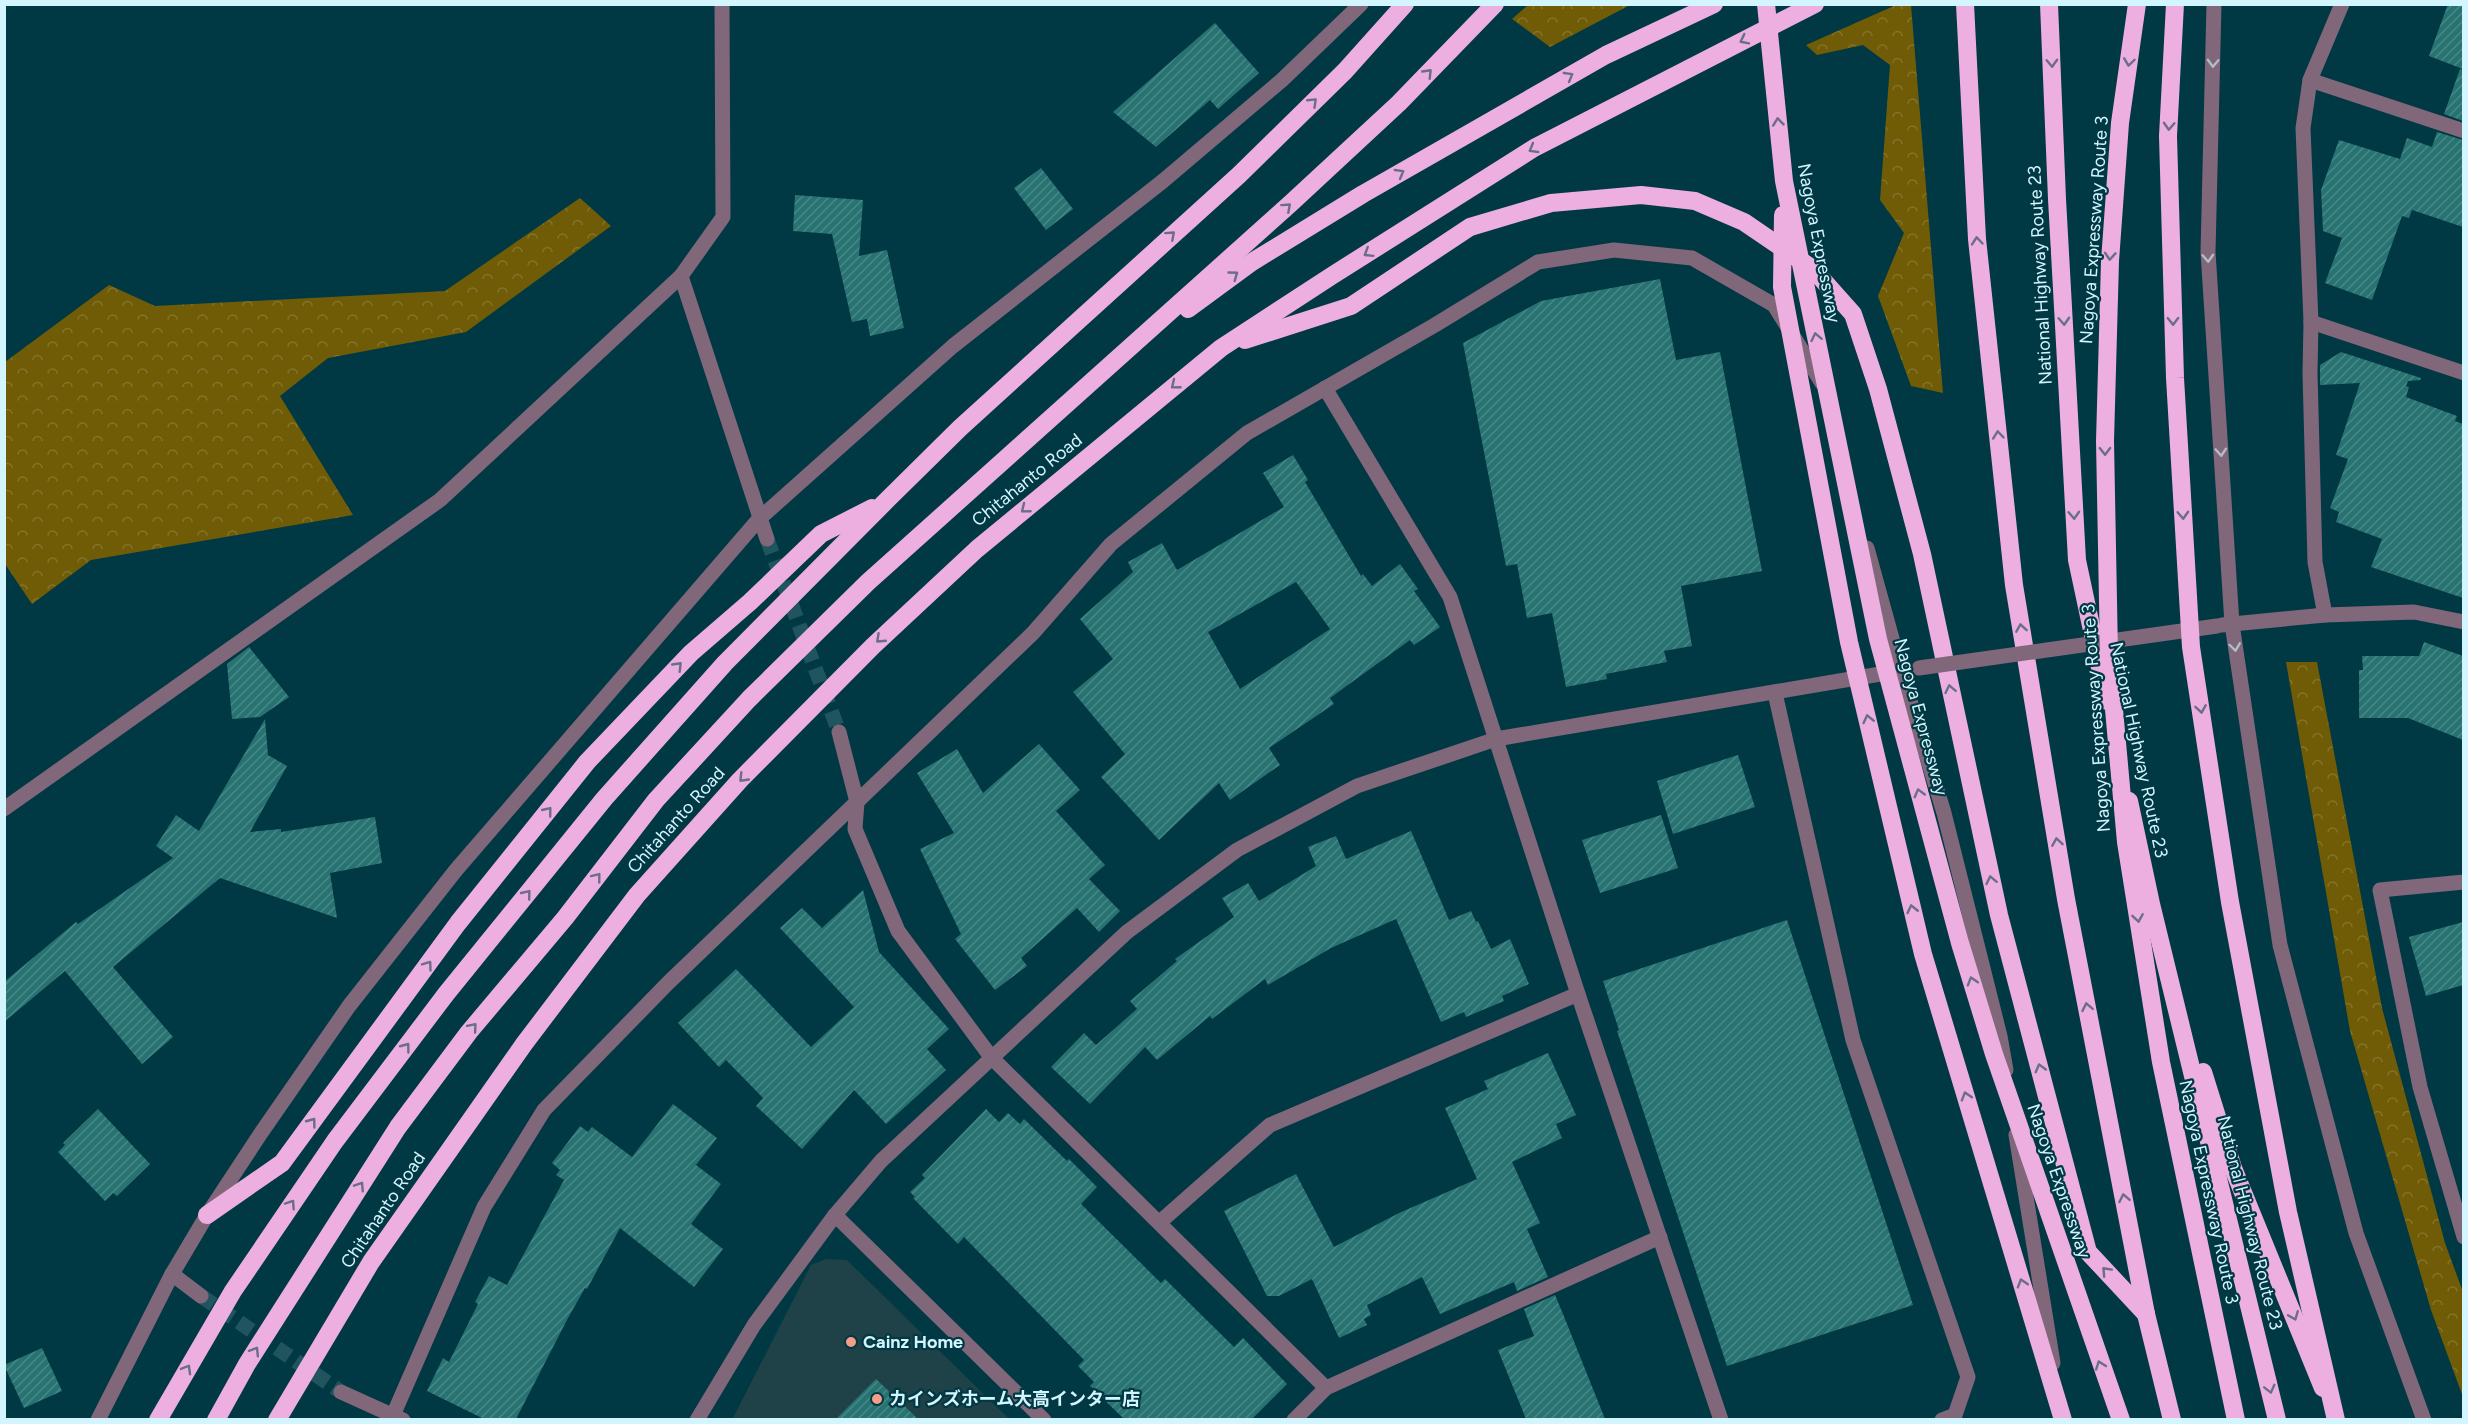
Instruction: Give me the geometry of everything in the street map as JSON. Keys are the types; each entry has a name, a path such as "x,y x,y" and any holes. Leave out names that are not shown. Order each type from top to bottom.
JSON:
{"highway":[{"path":"158,1419 239,1281 335,1141 446,994 619,782 725,663 887,500 960,428 1247,167 1345,71 1405,4"},
{"path":"1102,372 1374,126 1495,4"},
{"path":"1102,372 1252,262 1363,194 1606,55 1714,4"},
{"name":"Nagoya Expressway","path":"1766,4 1784,181 1878,639 1960,943 1994,1054 2121,1419"},
{"path":"1221,348 1534,148 1815,4"},
{"path":"1965,4 1977,238 2014,585 2066,899 2146,1314 2172,1419"},
{"name":"National Highway Route 23","path":"2049,4 2057,199 2077,560 2151,904 2277,1419"},
{"name":"Nagoya Expressway Route 3","path":"2137,4 2120,123 2110,261 2105,441 2109,654 2126,842 2161,1062 2236,1419"},
{"path":"2175,4 2168,136 2175,378 2191,647 2230,902 2282,1177 2336,1419"},
{"path":"1784,181 1782,287 1849,642 1923,954 2063,1419"},
{"path":"1221,348 1351,306 1470,227 1551,203 1641,195 1695,201 1744,222 1814,269 1853,314 1878,389 1922,554 1999,915 2088,1252 2146,1314"},
{"name":"Chitahanto Road","path":"277,1419 371,1262 524,1044 637,895 740,780 890,630 977,549 1221,348"},
{"name":"Chitahanto Road","path":"216,1419 253,1355 399,1127 469,1032 566,918 656,800 749,699 868,582 1102,372"},
{"path":"207,1215 282,1163 458,923 595,753 691,653 750,602 821,534 887,500"},
{"path":"2151,904 2233,1168 2336,1419"}],"street":[{"path":"4,809 440,500 681,276 723,217 722,4"},
{"path":"98,1419 172,1274 207,1215 261,1132 350,1006 456,870 759,519 953,346 1163,181 1265,95 1361,4"},
{"path":"2214,4 2208,252 2225,625 2280,945 2356,1233 2424,1419"},
{"path":"2325,615 2315,562 2311,322 2303,128 2310,80 2342,4"},
{"path":"2310,80 2463,131"},
{"path":"341,1392 396,1418 484,1206 544,1110 668,983 1033,633 1111,544 1247,433 1538,262 1614,250 1692,258 1774,304 1821,381 1901,671 1944,813 2000,1036 2063,1419"},
{"path":"681,276 767,539"},
{"path":"2311,322 2463,373"},
{"path":"1325,388 1450,597 1578,994 1721,1419"},
{"path":"697,1419 754,1325 835,1215 881,1161 1127,932 1238,850 1357,786 1496,739 1919,668 2225,625 2325,615 2414,612 2463,622"},
{"path":"1774,693 1853,1040 1968,1377 1955,1415 1942,1419"},
{"path":"839,732 857,802 855,829 898,932 991,1058 1326,1388"},
{"path":"2463,882 2380,890 2420,1087 2463,1237"},
{"path":"1160,1222 1270,1125 1578,994"},
{"path":"835,1215 1044,1419"},
{"path":"1294,1419 1326,1388 1660,1238"},
{"path":"172,1274 201,1296"}],"shaded area":[{"name":"Cainz Home","path":"826,1259 847,1260 1009,1419 732,1420 811,1265"}],"green space":[{"path":"1529,4 1630,5 1550,47 1512,19"},
{"path":"1896,5 1911,5 1943,393 1911,386 1878,296 1904,233 1880,200 1890,65 1863,45 1817,55 1806,45"},
{"path":"580,198 611,226 466,332 328,358 280,396 353,515 91,560 32,604 5,564 5,362 109,285 155,306 445,291"},
{"path":"2286,662 2317,662 2382,1008 2445,1243 2463,1292 2463,1397 2431,1310 2350,1031"}],"building":[{"path":"2448,4 2463,4 2463,69 2429,56"},
{"path":"1215,23 1259,73 1218,109 1210,100 1156,147 1113,112"},
{"path":"2460,69 2463,70 2463,121 2444,114"},
{"path":"2437,132 2463,140 2463,227 2412,210 2409,218 2402,216 2372,300 2325,283 2342,238 2323,231 2321,190 2339,140 2400,159 2407,138 2432,147"},
{"path":"1041,168 1073,209 1046,230 1014,188"},
{"path":"795,195 863,200 859,256 887,250 904,328 870,336 867,319 852,322 832,234 793,231"},
{"path":"1660,279 1676,360 1720,352 1762,571 1681,586 1692,646 1664,651 1667,662 1606,674 1607,679 1566,687 1552,613 1527,618 1517,564 1506,566 1463,343 1541,301"},
{"path":"2341,352 2421,378 2408,381 2406,397 2457,416 2455,421 2463,424 2463,598 2371,567 2382,539 2336,522 2339,512 2330,508 2348,459 2336,455 2360,383 2320,385 2320,365"},
{"path":"1293,455 1308,480 1305,482 1361,576 1363,574 1372,586 1400,564 1418,589 1414,591 1440,627 1414,645 1410,640 1330,698 1334,704 1269,748 1280,765 1230,800 1219,783 1159,840 1101,777 1125,754 1073,692 1113,659 1080,619 1133,572 1128,562 1162,543 1177,570 1284,507 1263,473","holes":["1296,582 1330,629 1240,689 1208,632"]},
{"path":"2424,642 2463,656 2463,740 2408,718 2359,718 2359,670 2363,670 2362,656 2419,656"},
{"path":"249,647 289,697 260,717 232,719 227,664"},
{"path":"265,719 268,755 287,766 250,832 281,829 281,832 375,817 382,863 330,873 337,918 220,878 113,967 173,1037 142,1064 65,971 4,1022 4,982 76,922 78,924 173,858 156,846 176,815 199,831"},
{"path":"1039,744 1080,790 1056,811 1105,865 1089,879 1120,911 1099,932 1077,908 1021,958 1027,966 995,990 955,939 961,934 920,849 954,833 917,773 957,749 983,793"},
{"path":"1738,755 1755,807 1673,834 1657,781"},
{"path":"1661,815 1678,868 1600,893 1582,840"},
{"path":"1411,831 1449,920 1471,911 1491,949 1510,939 1529,984 1502,996 1504,1001 1466,1017 1464,1012 1441,1022 1396,919 1331,948 1268,985 1265,979 1212,1019 1210,1016 1157,1060 1145,1047 1090,1104 1051,1067 1084,1033 1096,1045 1137,1009 1130,1001 1177,961 1175,959 1234,917 1222,898 1248,883 1259,901 1316,866 1308,847 1336,836 1346,859"},
{"path":"863,890 879,952 949,1029 927,1049 946,1070 886,1124 854,1090 802,1149 756,1106 763,1098 726,1060 719,1067 678,1023 736,969 811,1047 854,1007 780,928 802,908 822,928"},
{"path":"1787,920 1913,1305 1727,1366 1617,1031 1619,1030 1603,981"},
{"path":"2463,922 2463,985 2426,996 2409,937"},
{"path":"1548,1053 1576,1115 1556,1124 1562,1138 1512,1162 1540,1223 1527,1229 1548,1277 1517,1291 1514,1282 1440,1314 1422,1277 1367,1305 1371,1315 1364,1319 1367,1325 1339,1338 1312,1279 1279,1296 1267,1296 1224,1211 1296,1174 1334,1247 1399,1213 1477,1179 1445,1108 1488,1089 1484,1081"},
{"path":"673,1104 717,1138 696,1165 721,1184 691,1224 723,1249 694,1287 620,1228 587,1289 585,1288 568,1318 516,1419 484,1419 427,1391 443,1358 449,1362 478,1304 475,1302 489,1276 507,1285 564,1180 556,1175 560,1170 552,1163 580,1126 588,1132 592,1127 632,1157"},
{"path":"98,1109 150,1164 117,1196 113,1193 105,1201 58,1152 65,1145 63,1143"},
{"path":"986,1109 999,1122 1008,1113 1020,1124 1024,1119 1067,1161 1069,1159 1097,1187 1081,1204 1161,1283 1165,1279 1234,1347 1243,1338 1287,1384 1252,1419 1124,1419 1090,1386 1094,1382 1078,1366 1084,1360 964,1237 958,1244 913,1198 915,1197 910,1192 925,1178 922,1175"},
{"path":"1555,1295 1605,1419 1526,1419 1498,1350 1534,1336 1524,1309"},
{"path":"42,1348 62,1391 24,1408 4,1365"},
{"name":"カインズホーム大高インター店","path":"876,1379 918,1419 836,1419"}],"tunnel":[{"path":"767,539 839,732"},
{"path":"201,1296 341,1392"}],"place":[{"name":"Cainz Home","path":"851,1342"},
{"name":"カインズホーム大高インター店","path":"877,1399"}]}
